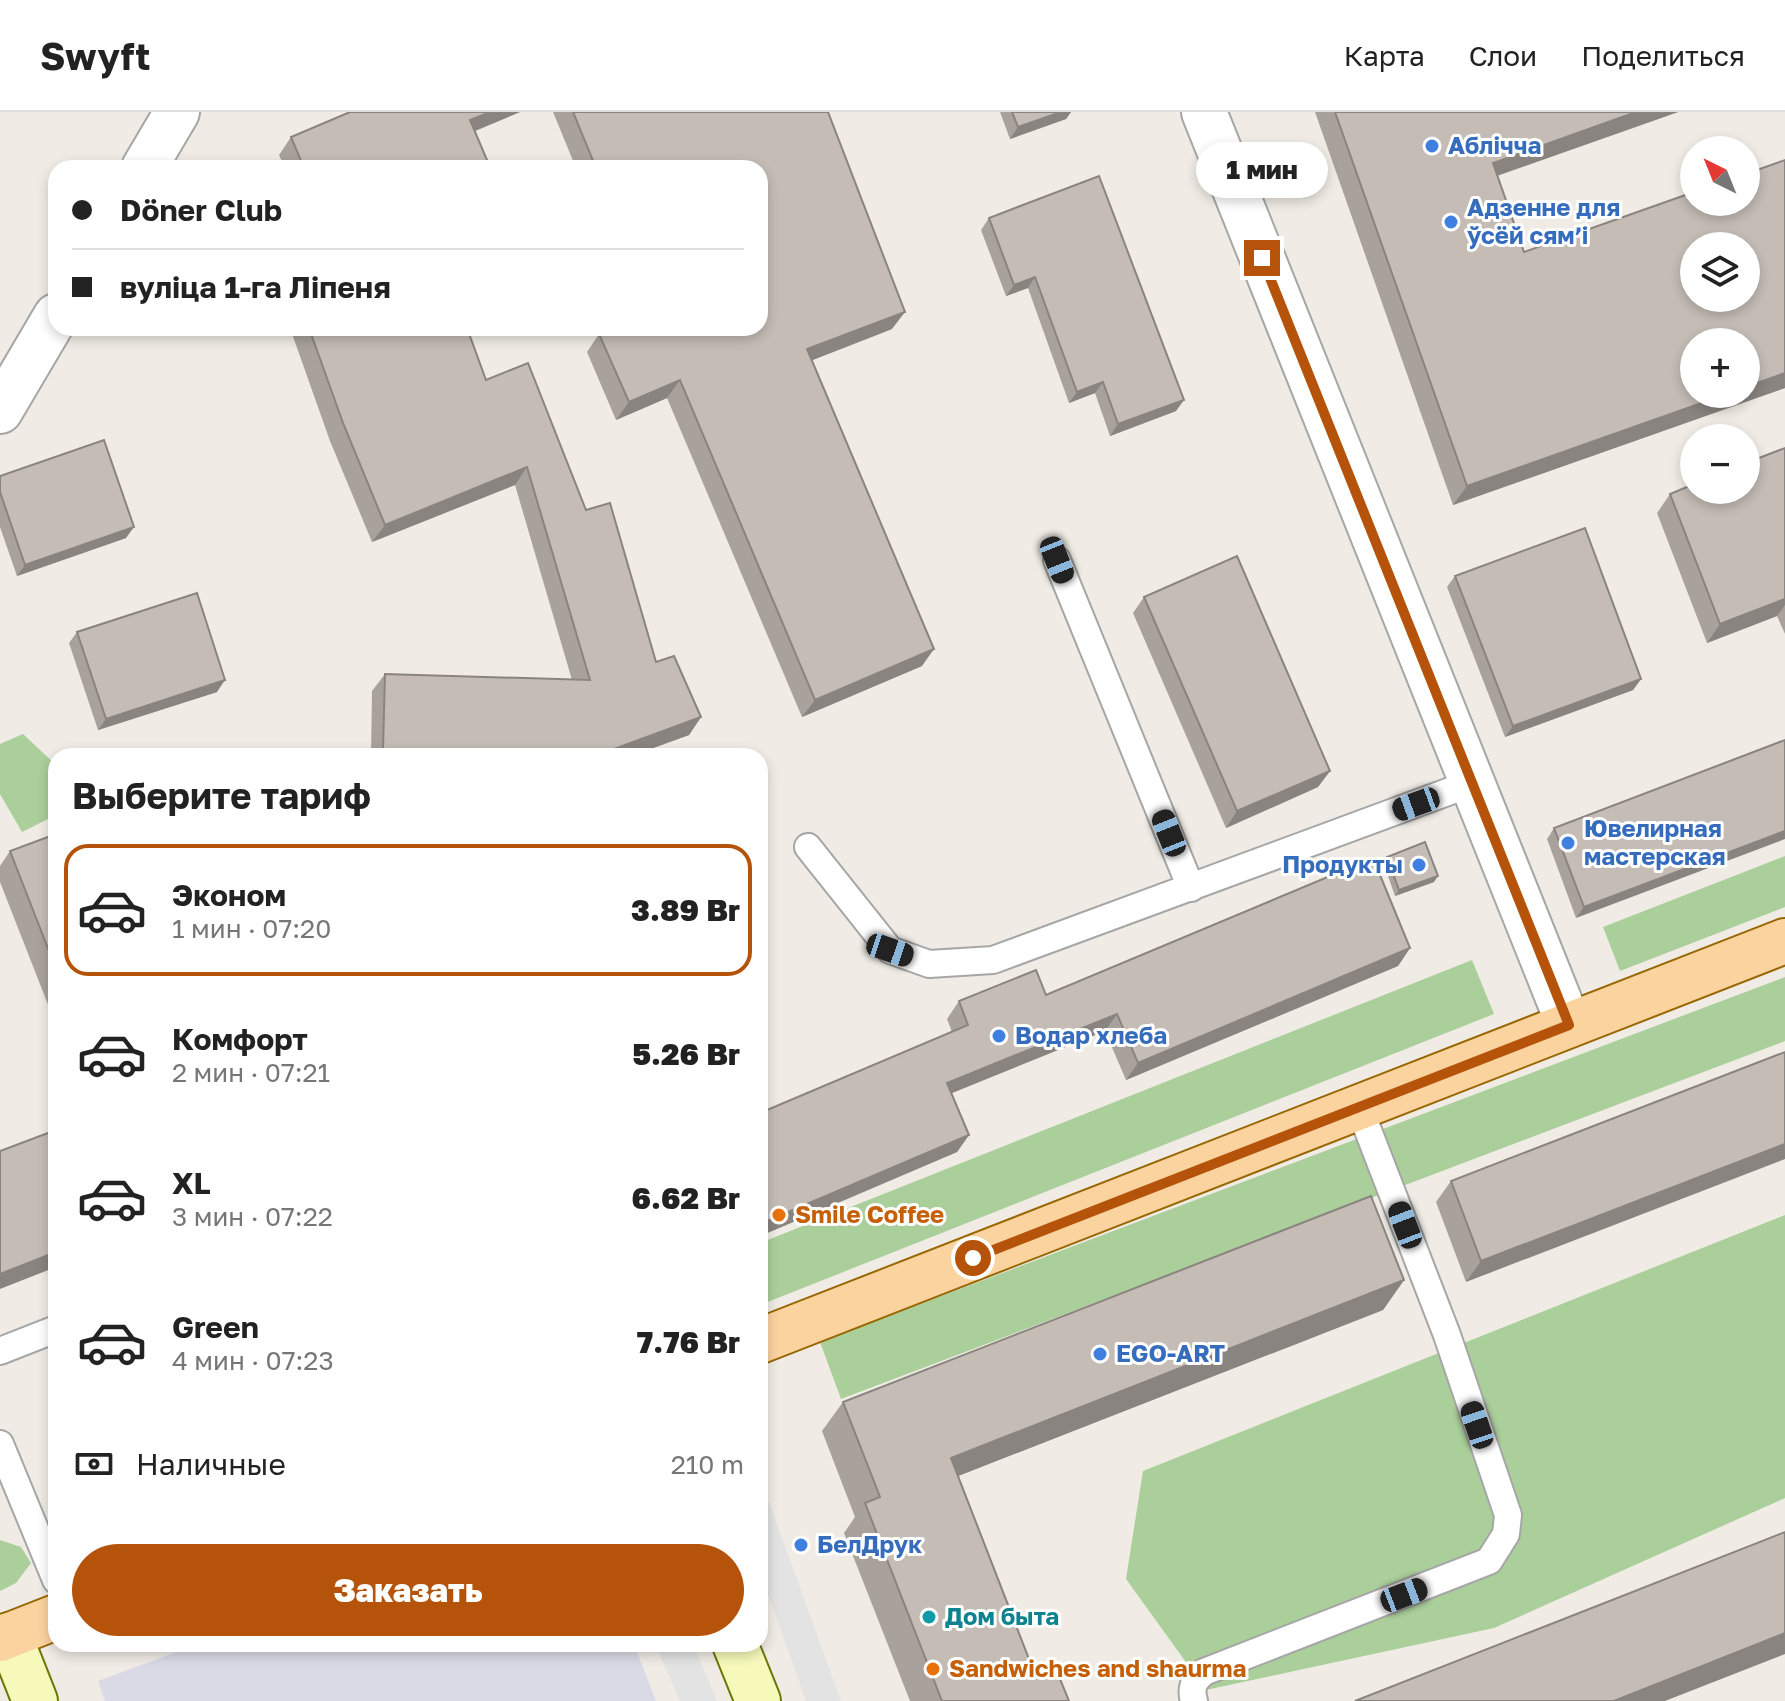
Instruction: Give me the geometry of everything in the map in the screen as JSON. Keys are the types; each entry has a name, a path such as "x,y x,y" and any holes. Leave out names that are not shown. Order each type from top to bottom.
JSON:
{"main road":[{"path":"768,1338 1785,941"},
{"path":"35,1701 4,1637 48,1620"},
{"path":"738,1652 758,1701"}],"street":[{"path":"149,160 177,112"},
{"path":"1204,112 1569,1025"},
{"path":"0,411 48,330"}],"lane":[{"path":"1057,560 1191,888"},
{"path":"808,847 890,950 929,964 993,960 1472,783"},
{"path":"1194,1701 1191,1693 1195,1680 1204,1672 1489,1561 1506,1534 1508,1515 1457,1365 1359,1107"},
{"path":"0,1351 48,1332"},
{"path":"0,1444 48,1561"}],"green space":[{"path":"23,734 48,757 48,819 22,832 0,794 0,744"},
{"path":"1785,856 1785,907 1620,971 1603,927"},
{"path":"1472,960 1494,1014 768,1302 768,1240"},
{"path":"1785,977 1785,1041 841,1399 820,1342"},
{"path":"1785,1215 1785,1498 1494,1628 1206,1690 1126,1579 1143,1471"},
{"path":"0,1540 21,1547 31,1563 16,1583 0,1591"}],"shaded area":[{"path":"768,1499 841,1701 806,1701 768,1594"},
{"path":"176,1652 637,1652 656,1701 105,1701 98,1681"},
{"path":"659,1652 696,1652 717,1701 680,1701"}],"building":[{"path":"350,112 490,112 470,120 487,160 301,160 291,137"},
{"path":"573,112 828,112 905,312 807,349 934,649 815,700 680,380 629,402 600,336 768,336 768,160 593,160"},
{"path":"1012,112 1061,112 1018,127"},
{"path":"1335,112 1636,112 1493,163 1524,252 1680,197 1680,216 1760,216 1760,169 1785,160 1785,373 1760,382 1760,328 1680,328 1680,408 1687,408 1467,486"},
{"path":"1099,176 1184,400 1118,424 1103,382 1077,392 1035,277 1014,285 989,218"},
{"path":"312,336 470,336 486,380 528,363 586,510 610,503 656,662 674,656 701,717 617,748 383,748 385,674 590,680 527,467 385,525"},
{"path":"104,440 134,527 25,565 0,492 0,476"},
{"path":"1785,448 1785,599 1720,624 1670,494 1680,490 1680,504 1760,504 1760,458"},
{"path":"1585,528 1641,679 1513,726 1455,576"},
{"path":"1237,556 1330,771 1237,811 1144,597"},
{"path":"197,593 225,680 106,719 77,632"},
{"path":"1785,740 1785,831 1584,907 1554,828"},
{"path":"48,837 48,948 10,851"},
{"path":"1425,842 1438,876 1399,890 1387,857"},
{"path":"1373,858 1410,948 1138,1063 1117,1014 947,1083 969,1135 768,1221 768,1110 968,1025 959,1001 1036,970 1046,995"},
{"path":"1785,1052 1785,1144 1481,1261 1451,1181"},
{"path":"48,1133 48,1255 0,1274 0,1151"},
{"path":"1371,1196 1404,1280 951,1458 1036,1677 1056,1669 1069,1701 942,1701 865,1503 880,1497 843,1402"},
{"path":"1785,1532 1785,1633 1614,1701 1355,1701"}],"place":[{"name":"Аблічча","path":"1432,146"},
{"name":"Адзенне для ўсёй сямʼі","path":"1451,222"},
{"name":"Ювелирная мастерская","path":"1568,843"},
{"name":"Продукты","path":"1419,865"},
{"name":"Водар хлеба","path":"999,1036"},
{"name":"Smile Coffee","path":"779,1215"},
{"name":"EGO-ART","path":"1100,1354"},
{"name":"БелДрук","path":"801,1545"},
{"name":"Дом быта","path":"929,1617"},
{"name":"Sandwiches and shaurma","path":"933,1669"}],"route":[{"path":"973,1258 1569,1025 1262,258"}]}
